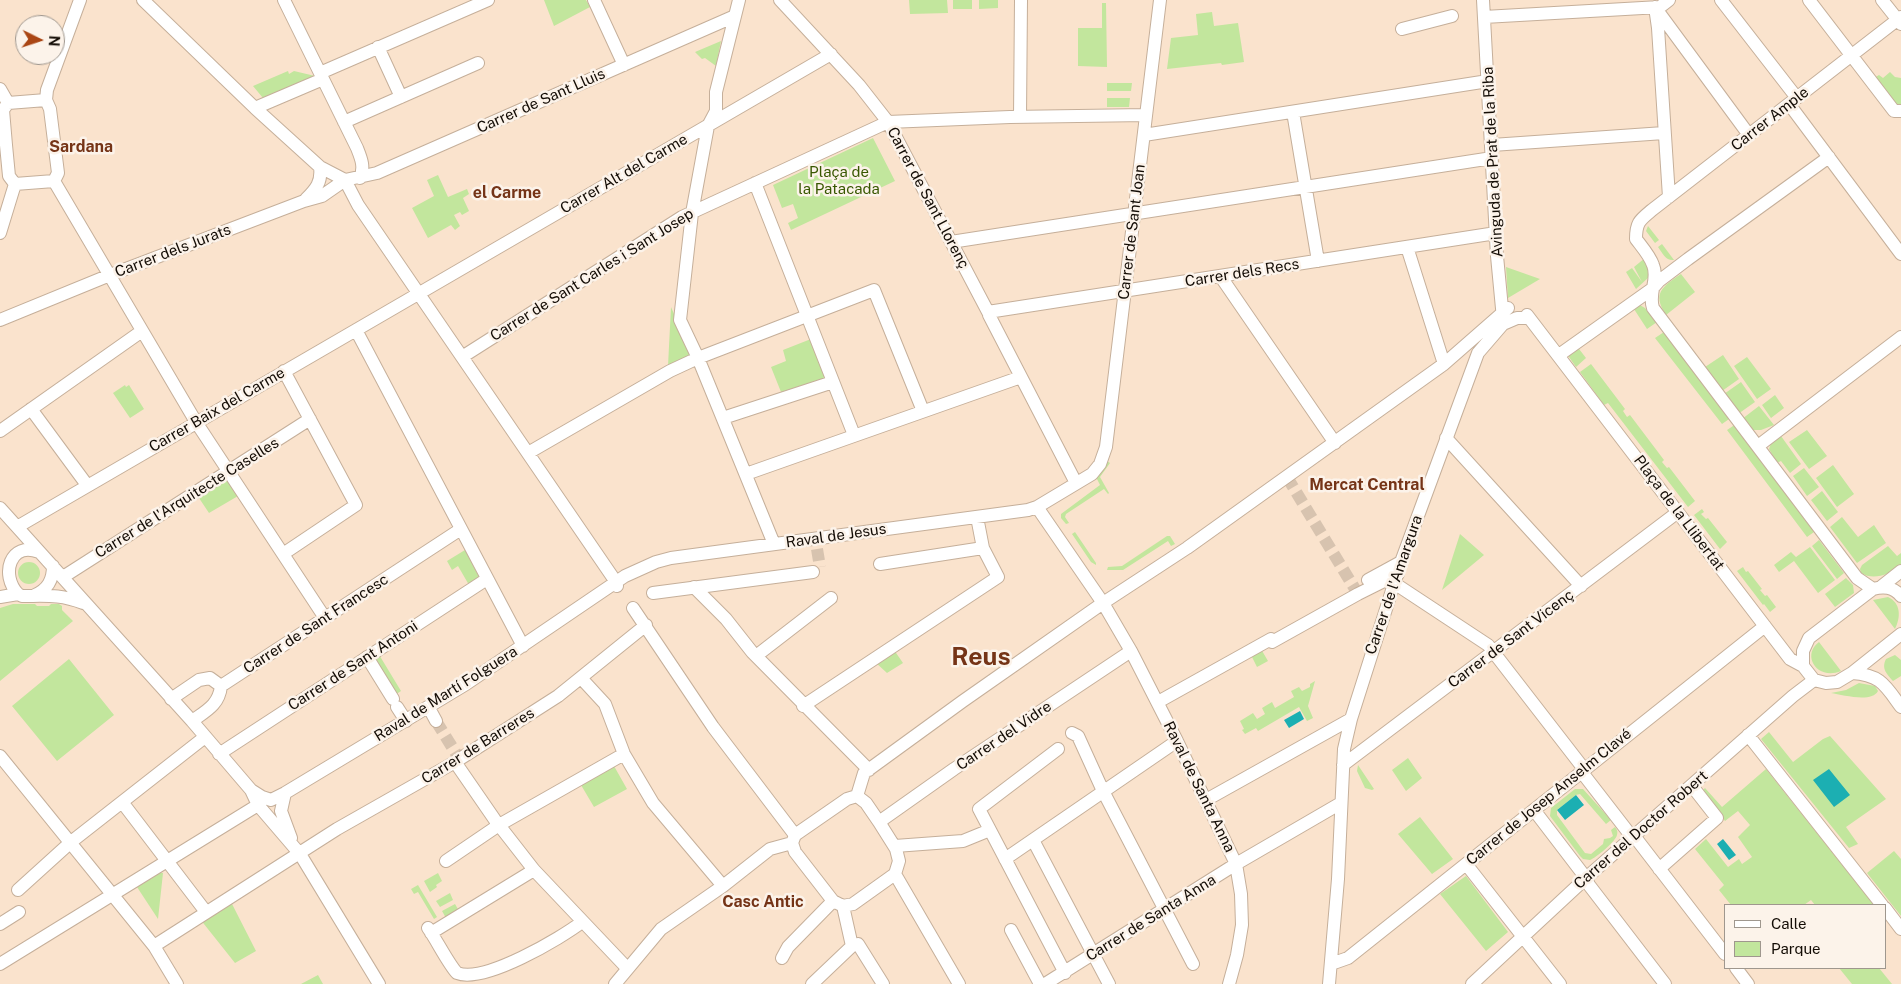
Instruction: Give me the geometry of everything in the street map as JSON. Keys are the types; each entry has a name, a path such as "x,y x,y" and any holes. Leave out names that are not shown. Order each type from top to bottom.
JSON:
{"street":[{"path":"54,181 58,173 46,90 80,0"},
{"path":"143,0 255,108 320,167 345,180 358,205 616,584"},
{"path":"255,108 378,47 488,0"},
{"path":"594,0 624,65"},
{"path":"739,0 716,92 716,111 708,126 692,213 680,320 698,358 774,544"},
{"name":"Carrer de Sant Llorenç","path":"780,0 859,85 888,122 1076,483"},
{"path":"1020,117 1021,0"},
{"name":"Carrer de Sant Joan","path":"1100,464 1106,447 1160,0"},
{"name":"Avinguda de Prat de la Riba","path":"1483,0 1496,233 1505,315"},
{"path":"1484,17 1652,4 1660,7 1669,0"},
{"path":"1721,0 1793,101 1829,157 1901,254"},
{"path":"1809,0 1894,111 1901,110"},
{"path":"1882,0 1900,20"},
{"path":"289,2 362,160 364,171 360,178"},
{"path":"1652,4 1658,28 1669,197"},
{"path":"1652,4 1749,135"},
{"name":"Carrer de Sant Lluis","path":"345,180 377,173 735,16"},
{"path":"1402,29 1452,16"},
{"name":"Carrer Ample","path":"1652,288 1654,266 1636,239 1639,221 1852,55 1900,20"},
{"path":"378,47 401,97"},
{"name":"Carrer Alt del Carme","path":"418,293 830,54"},
{"path":"344,122 478,63"},
{"path":"1144,135 1488,82"},
{"path":"0,89 8,102"},
{"path":"8,102 46,100"},
{"path":"0,233 15,184 10,176 3,146 3,110 8,102"},
{"path":"1293,112 1318,261"},
{"path":"888,122 1146,115"},
{"name":"Carrer de Sant Carles i Sant Josep","path":"462,357 692,213 888,122"},
{"path":"1492,145 1664,133"},
{"path":"1559,355 1829,157"},
{"path":"951,242 1492,158"},
{"path":"304,201 320,183 322,176 320,167"},
{"name":"Carrer dels Jurats","path":"0,320 110,275 304,201 322,196 345,180"},
{"path":"15,184 54,181"},
{"path":"54,181 196,422 326,618"},
{"path":"755,183 854,435"},
{"name":"Carrer dels Recs","path":"988,314 1496,233"},
{"path":"1407,247 1444,364"},
{"path":"1221,277 1334,443"},
{"path":"1652,288 1653,308 1858,578 1877,588 1890,588 1901,596"},
{"path":"528,453 670,370 874,290 923,411"},
{"name":"Carrer Baix del Carme","path":"16,527 418,293"},
{"path":"857,796 866,772 963,701 1103,603 1187,548 1334,443 1444,364 1505,315"},
{"name":"Plaça de la Llibertat","path":"1505,315 1517,318 1527,316 1559,355 1790,659 1803,666 1814,680"},
{"name":"Carrer de l'Amargura","path":"1329,984 1338,879 1344,749 1351,718 1397,573 1478,353 1505,315"},
{"path":"356,330 523,646"},
{"path":"0,431 142,331"},
{"path":"1758,446 1901,337"},
{"path":"283,554 356,505 284,371"},
{"path":"746,474 1021,377"},
{"path":"723,418 833,382"},
{"path":"31,409 87,486"},
{"name":"Carrer de l'Arquitecte Caselles","path":"62,577 310,419"},
{"path":"1446,438 1581,586"},
{"name":"Raval de Jesus","path":"636,570 671,558 774,544 817,544 1028,510 1037,507 1092,474 1100,464"},
{"name":"Raval de Santa Anna","path":"1037,507 1103,603 1131,651 1177,740 1236,864 1241,894 1242,925 1237,956 1229,984"},
{"path":"0,508 192,721 251,790 258,805 297,849"},
{"name":"Carrer de Sant Vicenç","path":"1343,765 1678,512"},
{"path":"803,706 998,577 983,548 977,517"},
{"path":"16,527 23,540 21,550"},
{"name":"Carrer de Sant Francesc","path":"221,686 461,529"},
{"path":"880,564 983,548"},
{"path":"18,594 11,588 6,578 4,566 21,550 27,549 39,552"},
{"path":"35,595 46,588 52,576 52,566"},
{"name":"Raval de Martí Folguera","path":"251,790 271,800 285,793 429,708 636,570"},
{"path":"1803,666 1803,651 1810,638 1901,571"},
{"path":"653,593 812,572"},
{"path":"1158,702 1271,639 1272,642 1397,573 1488,645 1584,769 1584,775 1632,838 1638,841 1724,953"},
{"name":"Carrer de Sant Antoni","path":"219,754 487,579"},
{"path":"694,587 726,619 752,652 866,772"},
{"path":"0,597 18,594 53,594 84,603"},
{"path":"756,656 831,598"},
{"path":"633,608 646,624 713,727 794,839 795,852 838,903 852,946"},
{"name":"Carrer de Barreres","path":"154,946 297,849 337,829 457,759 558,696 646,624"},
{"name":"Carrer de Josep Anselm Clavé","path":"1331,964 1348,958 1765,626"},
{"path":"1814,680 1826,683 1837,682 1852,674 1901,636"},
{"name":"Carrer del Vidre","path":"879,822 954,769 1131,651"},
{"path":"367,657 406,721"},
{"path":"1852,674 1868,674 1880,680 1899,703"},
{"path":"171,699 199,680 210,678 221,686 220,696 215,705 192,721"},
{"path":"581,678 605,704 624,754 653,803 723,886"},
{"name":"Carrer del Doctor Robert","path":"1472,984 1586,878 1748,735 1814,680"},
{"path":"429,708 436,721"},
{"path":"1206,800 1351,718"},
{"path":"1072,732 1078,736 1103,791 1194,964"},
{"path":"1748,735 1881,904"},
{"path":"18,890 71,842 204,737"},
{"path":"1005,859 1177,740"},
{"path":"1058,749 979,809 1065,973"},
{"path":"446,861 499,825 624,754"},
{"path":"0,756 154,946 178,984"},
{"path":"457,759 499,825 534,870 627,968"},
{"path":"1659,869 1718,818 1692,786"},
{"path":"285,793 281,811 297,849 379,984"},
{"path":"615,984 661,929 723,886 770,849 794,839 847,799 857,796"},
{"path":"782,958 788,947 838,903 853,904 896,874 900,861 895,846 866,802 857,796"},
{"path":"122,802 206,912"},
{"name":"Carrer de Santa Anna","path":"1045,984 1166,910 1236,864 1341,803"},
{"path":"0,964 258,805"},
{"path":"1534,810 1586,878 1589,886 1665,984"},
{"path":"895,846 963,841 990,830"},
{"path":"1033,840 1109,984"},
{"path":"1466,864 1560,984"},
{"path":"534,870 430,930 457,973 465,978 476,981 521,964 582,922"},
{"path":"896,874 959,984"},
{"path":"1886,909 1901,929"},
{"path":"0,924 19,912"},
{"path":"1011,930 1040,984"},
{"path":"812,984 852,946 858,944 883,984"},
{"path":"1737,969 1748,984"}],"green space":[{"path":"544,0 586,0 590,7 554,26"},
{"path":"909,0 947,0 948,13 910,14"},
{"path":"953,0 972,0 972,9 953,9"},
{"path":"979,0 998,0 998,8 979,9"},
{"path":"1102,3 1106,3 1107,67 1078,66 1078,28 1102,28"},
{"path":"1212,12 1214,26 1238,23 1244,62 1167,69 1171,38 1198,35 1196,14"},
{"path":"721,41 716,66 705,58 702,59 695,52"},
{"path":"288,71 289,74 294,71 315,76 263,98 253,86"},
{"path":"1890,72 1895,77 1901,78 1901,107 1898,107 1874,78 1879,75 1883,78"},
{"path":"1107,83 1132,83 1131,91 1107,91"},
{"path":"1107,98 1130,98 1129,107 1107,107"},
{"name":"Plaça de la Patacada","path":"873,138 895,181 791,230 788,223 798,218 793,204 782,208 773,185"},
{"path":"438,175 448,197 467,189 469,194 463,198 469,211 462,215 460,212 454,215 460,226 455,230 451,225 428,238 412,208 434,196 427,180"},
{"path":"1648,226 1659,240 1655,243 1646,231"},
{"path":"1662,244 1674,260 1667,258 1663,254 1658,247"},
{"path":"1645,258 1649,269 1649,277 1636,289 1626,272 1632,268 1642,282 1634,267"},
{"path":"1506,267 1540,279 1508,298"},
{"path":"1681,274 1695,292 1666,315 1660,301 1661,291"},
{"path":"1638,304 1645,308 1657,322 1647,329 1632,306"},
{"path":"671,307 692,355 668,366"},
{"path":"1664,332 1732,417 1722,424 1655,338"},
{"path":"811,339 826,378 781,392 771,367 786,361 783,350"},
{"path":"1576,345 1586,358 1576,367 1569,357 1569,353"},
{"path":"1723,355 1739,379 1722,391 1705,367"},
{"path":"1747,357 1771,389 1757,399 1734,366"},
{"path":"1591,364 1625,409 1623,411 1627,417 1630,415 1664,460 1662,462 1667,468 1669,467 1695,501 1688,507 1608,403 1604,405 1580,372"},
{"path":"1741,382 1755,402 1738,414 1724,394"},
{"path":"125,385 126,387 129,385 144,409 130,418 113,393"},
{"path":"1775,395 1784,408 1771,418 1762,405"},
{"path":"1759,406 1774,425 1761,430 1752,430 1742,419"},
{"path":"1736,424 1814,532 1807,537 1727,430"},
{"path":"1807,430 1827,456 1809,469 1789,442"},
{"path":"1781,436 1801,464 1790,473 1781,461 1777,463 1769,449 1771,443"},
{"path":"1107,461 1110,463 1100,477 1109,493 1104,489 1066,514 1065,517 1069,523 1066,524 1061,518 1061,514 1100,485 1096,477"},
{"path":"1833,465 1854,494 1837,507 1816,478"},
{"path":"1804,468 1819,487 1807,496 1793,476"},
{"path":"227,480 238,496 209,513 199,498"},
{"path":"1822,491 1838,512 1827,521 1811,500"},
{"path":"1702,509 1704,512 1701,514 1706,519 1708,518 1727,542 1720,549 1694,515"},
{"path":"1842,517 1858,537 1874,525 1886,543 1857,563 1830,527"},
{"path":"1075,532 1096,565 1091,562 1072,534"},
{"path":"1460,534 1484,555 1442,590"},
{"path":"1167,536 1170,536 1175,544 1171,546 1168,541 1123,570 1107,570 1108,567 1122,566"},
{"path":"1819,540 1844,573 1837,579 1812,546"},
{"path":"1888,546 1897,556 1901,553 1901,566 1892,572 1876,576 1861,573 1862,565"},
{"path":"1810,547 1835,580 1818,593 1794,561 1779,572 1774,565 1791,552 1796,557"},
{"path":"465,550 479,577 469,585 458,566 452,570 447,561"},
{"path":"29,562 39,569 40,573 33,583 29,584 19,577 18,573 25,563"},
{"path":"1743,567 1762,589 1760,590 1765,596 1767,595 1776,607 1770,612 1737,571"},
{"path":"1846,578 1853,585 1854,593 1835,607 1825,594"},
{"path":"1888,597 1895,603 1899,611 1895,629 1873,600"},
{"path":"13,604 49,606 51,604 59,604 73,621 0,681 0,608"},
{"path":"1819,642 1841,671 1825,673 1814,665 1811,653"},
{"path":"1261,649 1268,661 1257,667 1251,655"},
{"path":"894,650 903,663 887,673 875,662"},
{"path":"378,653 401,691 395,695 372,657"},
{"path":"1895,655 1901,660 1901,676 1893,681 1885,671 1884,666 1886,659"},
{"path":"69,659 114,715 57,761 12,706"},
{"path":"1315,681 1308,706 1313,718 1307,721 1299,707 1258,731 1256,728 1245,734 1242,730 1244,729 1240,721 1253,713 1257,719 1265,714 1262,708 1272,702 1275,708 1294,697 1291,691 1299,687 1302,691 1310,687 1310,684"},
{"path":"1859,683 1875,686 1878,691 1870,697 1831,693 1846,690"},
{"path":"1769,732 1793,762 1823,739 1830,736 1886,799 1846,827 1858,844 1849,848 1761,739"},
{"path":"1408,758 1422,778 1406,791 1392,770"},
{"path":"1358,765 1374,789 1365,788 1357,771"},
{"path":"614,766 627,789 594,807 581,785"},
{"path":"1766,769 1873,904 1814,904 1811,900 1805,904 1730,904 1719,890 1724,885 1695,849 1706,839 1728,867 1739,859 1742,864 1752,857 1738,837 1750,825 1738,811 1725,821 1702,791 1705,788 1722,807"},
{"path":"1575,789 1583,789 1611,820 1606,824 1580,794 1557,810 1557,815 1585,853 1591,854 1603,844 1604,839 1613,836 1611,830 1615,827 1617,832 1616,838 1610,845 1590,860 1583,859 1580,856 1550,816 1551,808"},
{"path":"1420,817 1453,859 1432,874 1398,834"},
{"path":"1894,851 1901,859 1901,916 1867,873"},
{"path":"163,873 158,919 137,887"},
{"path":"438,873 442,881 430,892 424,881"},
{"path":"1466,876 1508,932 1486,951 1440,894"},
{"path":"418,885 437,917 434,919 418,892 414,894 411,889"},
{"path":"450,893 453,900 440,907 436,901"},
{"path":"231,902 256,951 235,963 200,919"},
{"path":"455,904 459,911 446,918 442,911"},
{"path":"1840,969 1880,969 1892,984 1852,984"},
{"path":"318,975 323,984 301,984"}],"water":[{"path":"1300,711 1304,719 1289,728 1284,720"},
{"path":"1829,769 1850,795 1834,807 1813,780"},
{"path":"1576,795 1584,805 1565,820 1557,810"},
{"path":"1723,839 1736,855 1729,860 1717,844"}],"tunnel":[{"path":"1287,477 1358,594"},
{"path":"817,549 820,567"},
{"path":"436,721 457,755"}],"district":[{"name":"Sardana","path":"81,147"},
{"name":"el Carme","path":"507,193"},
{"name":"Mercat Central","path":"1367,485"},
{"name":"Reus","path":"981,657"},
{"name":"Casc Antic","path":"763,902"}]}
